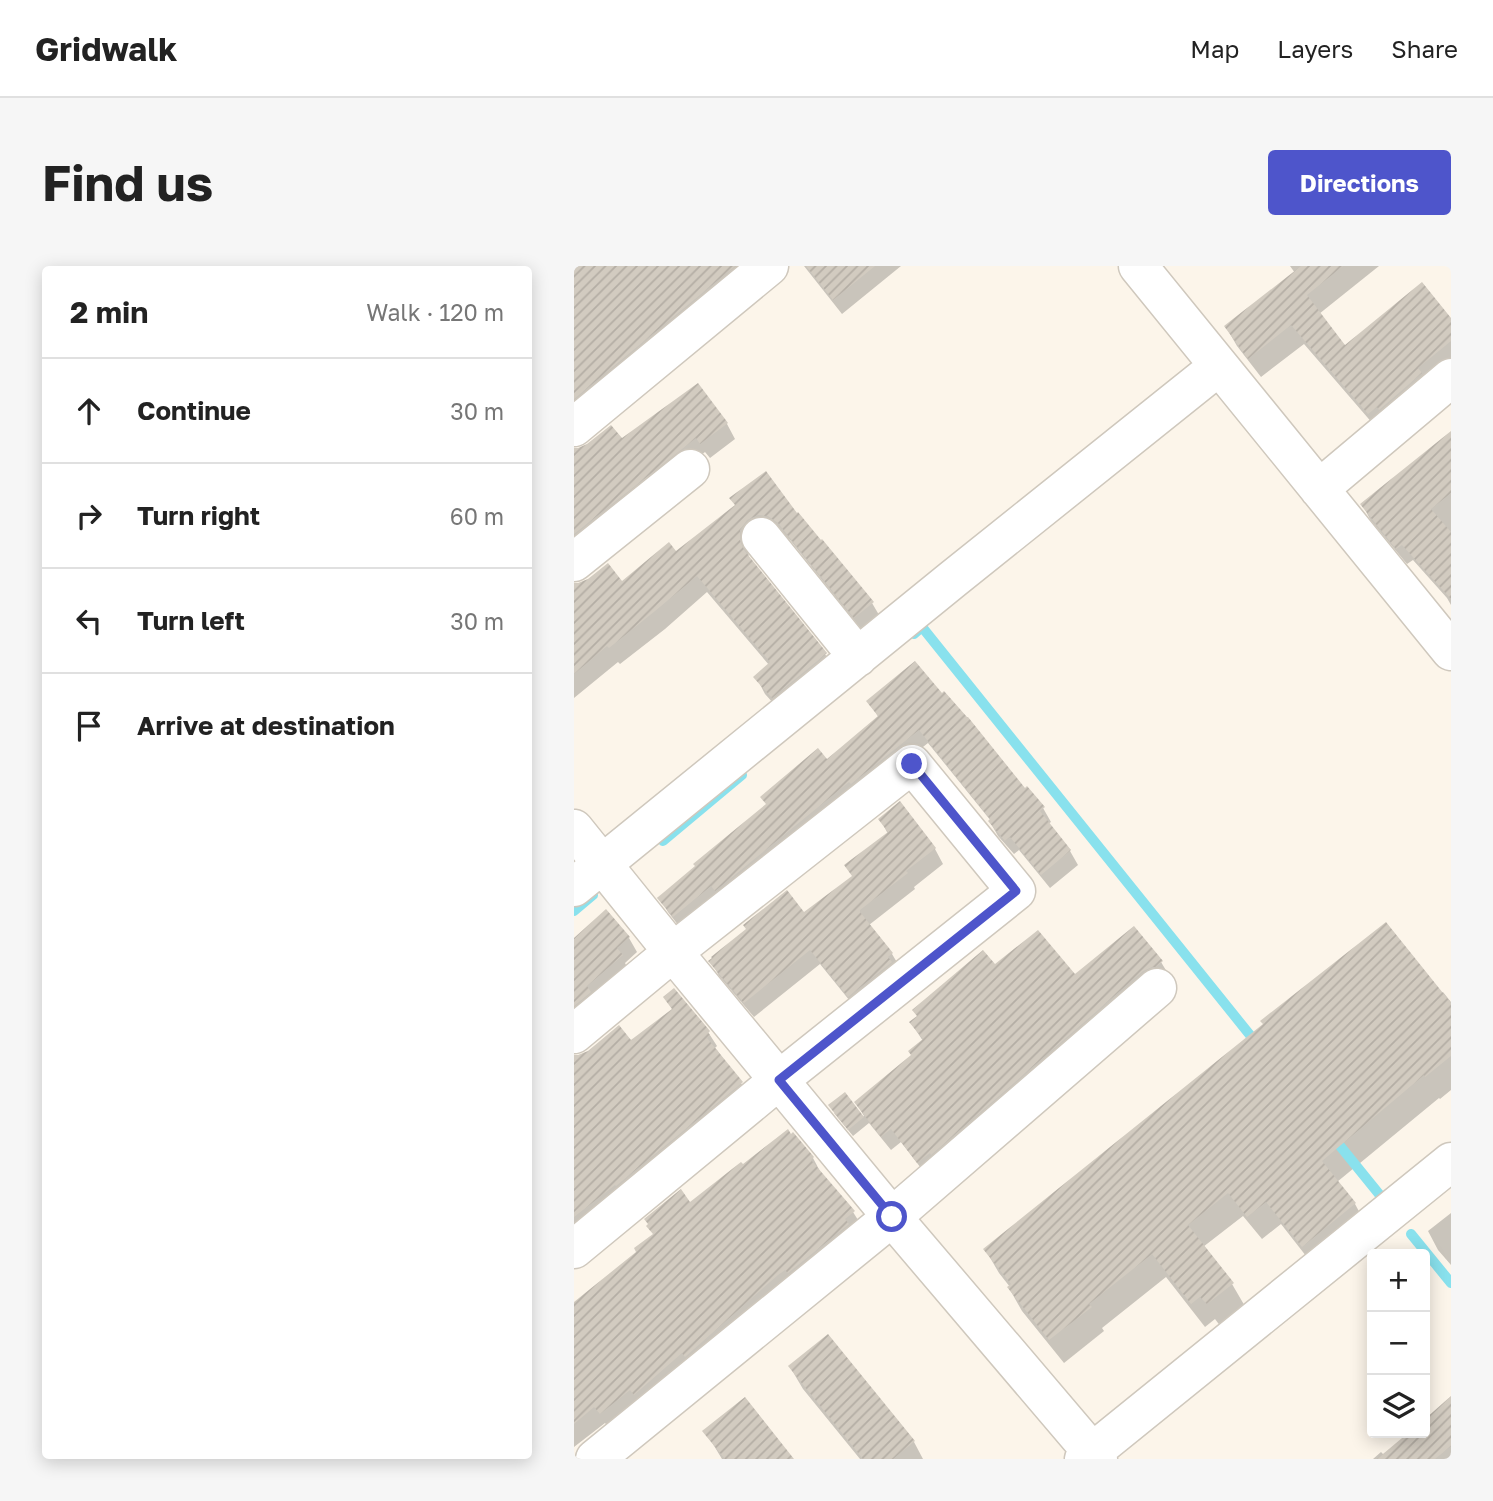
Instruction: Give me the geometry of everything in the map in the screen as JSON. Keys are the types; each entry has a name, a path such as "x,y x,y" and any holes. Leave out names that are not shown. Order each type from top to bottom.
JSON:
{"street":[{"path":"574,427 769,266"},
{"path":"1138,266 1319,489 1449,643"},
{"path":"588,876 1219,366"},
{"path":"1319,489 1451,378"},
{"path":"574,562 690,469"},
{"path":"761,537 858,657"},
{"path":"574,1034 673,952 912,764 1016,891 779,1080 574,1249"},
{"path":"574,829 588,876 673,952 1091,1457 1451,1162"},
{"path":"595,1459 892,1217 1157,988"}],"building":[{"path":"574,266 735,266 574,399"},
{"path":"806,266 875,266 833,300"},
{"path":"1301,266 1343,266 1307,295 1345,345 1422,282 1451,318 1451,341 1418,368 1422,373 1379,410 1377,407 1368,414 1291,325 1248,359 1224,326"},
{"path":"698,383 728,423 700,444 696,438 574,534 574,448 587,444 611,425 622,438"},
{"path":"1451,431 1451,493 1431,509 1451,532 1451,599 1402,545 1396,549 1360,504"},
{"path":"766,471 797,513 874,602 854,618 778,523 768,516 758,515 747,520 740,530 740,541 744,550 827,653 772,698 753,677 770,662 697,576 574,674 574,583 588,579 608,563 622,581 669,542 676,551 735,505 729,498"},
{"path":"915,661 942,693 944,691 968,717 1025,788 1027,786 1045,807 1040,811 1071,850 1041,875 1010,837 1005,841 988,821 990,819 919,730 851,784 849,782 715,891 711,886 673,917 657,898 695,866 693,864 766,804 760,797 818,748 827,759 878,716 866,701"},
{"path":"900,801 936,848 860,910 893,953 888,957 892,962 848,997 810,950 744,1003 708,961 711,957 746,929 743,925 787,890 804,912 852,876 844,865 888,832 878,819"},
{"path":"606,909 630,937 617,948 623,955 587,986 591,992 574,1006 574,938"},
{"path":"1386,922 1451,1003 1451,1056 1425,1077 1424,1075 1322,1161 1356,1203 1302,1247 1266,1202 1247,1217 1228,1193 1188,1225 1234,1283 1207,1304 1200,1297 1191,1304 1152,1254 1089,1304 1092,1307 1049,1340 1007,1287 1011,1284 983,1249 1263,1024 1260,1021"},
{"path":"1134,926 1163,961 1156,967 1143,971 931,1155 930,1153 917,1163 891,1129 881,1137 854,1102 911,1055 908,1051 923,1039 909,1022 917,1016 912,1010 983,950 995,964 1038,930 1075,974"},
{"path":"674,988 710,1031 707,1038 743,1082 574,1217 574,1055 588,1051 619,1025 631,1040 672,1009 663,997"},
{"path":"845,1092 864,1117 848,1130 828,1105"},
{"path":"788,1129 814,1157 811,1160 855,1211 845,1219 849,1224 788,1273 785,1270 778,1275 685,1357 682,1353 634,1395 630,1390 600,1414 594,1407 574,1424 574,1302 636,1252 634,1248 653,1234 644,1219 681,1189 690,1202"},
{"path":"828,1334 915,1441 893,1459 863,1459 788,1366"},
{"path":"1451,1396 1451,1446 1435,1459 1377,1459 1402,1438 1430,1438 1430,1415"},
{"path":"745,1397 794,1459 725,1459 702,1431"}],"waterway":[{"path":"914,634 922,627 1258,1045"},
{"path":"663,841 742,775"},
{"path":"574,911 593,895"},
{"path":"1332,1136 1379,1194"},
{"path":"1411,1234 1451,1283"}],"route":[{"path":"892,1217 779,1080 1016,891 912,764"}]}
